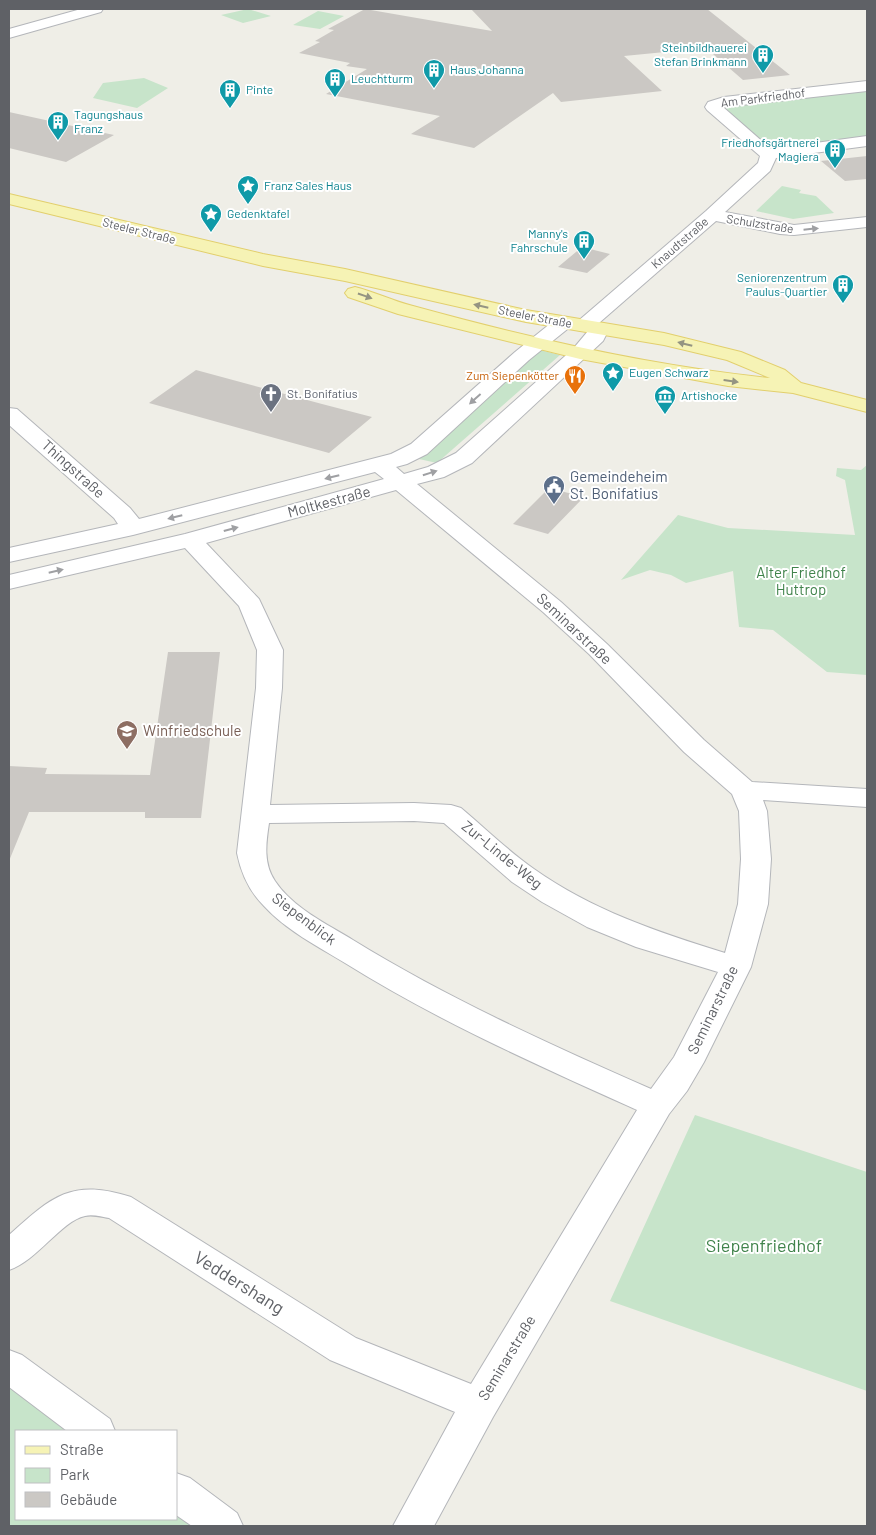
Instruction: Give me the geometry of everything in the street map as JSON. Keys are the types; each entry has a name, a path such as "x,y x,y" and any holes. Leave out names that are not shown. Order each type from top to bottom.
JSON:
{"main road":[{"name":"Steeler Straße","path":"9,199 270,261 345,275 562,323 664,339 734,356 778,374 794,387"},
{"name":"Steeler Straße","path":"270,261 405,310 538,343 580,353 728,380 794,387 867,406"}],"street":[{"path":"9,34 96,9"},
{"name":"Am Parkfriedhof","path":"768,154 714,110 714,105 724,102 867,86"},
{"path":"768,154 867,141"},
{"name":"Knaudtstraße","path":"591,328 764,167 768,161 768,154"},
{"name":"Schulzstraße","path":"712,216 794,230 867,222"},
{"name":"Moltkestraße","path":"9,555 133,528 399,460 418,450 562,323"},
{"name":"Moltkestraße","path":"9,582 190,540 436,472 464,458 580,353 596,338 591,328"},
{"name":"Thingstraße","path":"9,414 122,513 133,528"},
{"name":"Seminarstraße","path":"380,465 552,607 598,649 694,746 745,790 753,811 756,859 753,904 736,967 688,1062 657,1104 479,1405 412,1526"},
{"name":"Siepenblick","path":"190,540 250,604 270,650 269,688 251,853 254,868 267,891 277,902 308,926 376,970 437,1005 508,1040 657,1104"},
{"path":"745,790 867,798"},
{"name":"Zur-Linde-Weg","path":"254,814 414,812 451,814 522,875 552,895 598,920 648,940 736,967"},
{"name":"Veddershang","path":"9,1256 60,1214 81,1203 98,1202 119,1207 343,1349 479,1405"},
{"path":"9,1366 95,1430"},
{"path":"178,1493 223,1526"}],"green space":[{"path":"248,9 271,16 243,23 221,15"},
{"path":"318,11 344,16 320,29 293,25"},
{"path":"144,78 168,88 137,108 93,98 103,83"},
{"path":"867,86 867,141 768,153 719,103"},
{"path":"782,186 801,190 799,193 816,196 834,213 793,219 756,211"},
{"path":"540,350 560,355 437,463 419,459 529,356"},
{"name":"Alter Friedhof Huttrop","path":"867,465 867,675 827,672 773,630 739,627 733,571 686,583 671,575 650,570 621,580 678,515 728,528 855,535 845,480 836,476 837,468 861,470"},
{"name":"Siepenfriedhof","path":"695,1115 867,1172 867,1391 610,1301"},
{"path":"9,1368 93,1430 15,1430 15,1520 178,1520 178,1493 222,1526 9,1526"}],"building":[{"path":"365,9 492,31 471,9 707,9 790,75 743,80 706,48 624,56 662,91 561,102 553,93 474,148 411,134 440,116 326,94 367,69 346,66 350,63 299,53 320,42 315,41 334,30 328,29"},
{"name":"Tagungshaus Franz","path":"9,112 114,135 66,162 9,148"},
{"name":"Friedhofsgärtnerei Magiera","path":"867,156 867,179 845,181 821,161"},
{"name":"Manny's Fahrschule","path":"582,247 610,254 587,273 558,267"},
{"name":"St. Bonifatius","path":"196,370 372,417 329,453 149,403"},
{"name":"Gemeindeheim St. Bonifatius","path":"549,488 584,497 548,534 513,524"},
{"name":"Winfriedschule","path":"168,652 220,652 201,818 145,818 145,812 29,812 9,861 9,766 47,768 45,774 150,775"}],"place":[{"name":"Steinbildhauerei Stefan Brinkmann","path":"763,74"},
{"name":"Haus Johanna","path":"434,89"},
{"name":"Leuchtturm","path":"335,98"},
{"name":"Pinte","path":"230,109"},
{"name":"Tagungshaus Franz","path":"58,141"},
{"name":"Friedhofsgärtnerei Magiera","path":"835,169"},
{"name":"Franz Sales Haus","path":"248,205"},
{"name":"Gedenktafel","path":"211,233"},
{"name":"Manny's Fahrschule","path":"584,260"},
{"name":"Seniorenzentrum Paulus-Quartier","path":"843,304"},
{"name":"Eugen Schwarz","path":"613,392"},
{"name":"Zum Siepenkötter","path":"575,395"},
{"name":"St. Bonifatius","path":"271,413"},
{"name":"Artishocke","path":"665,415"},
{"name":"Gemeindeheim St. Bonifatius","path":"554,505"},
{"name":"Winfriedschule","path":"127,750"}]}
